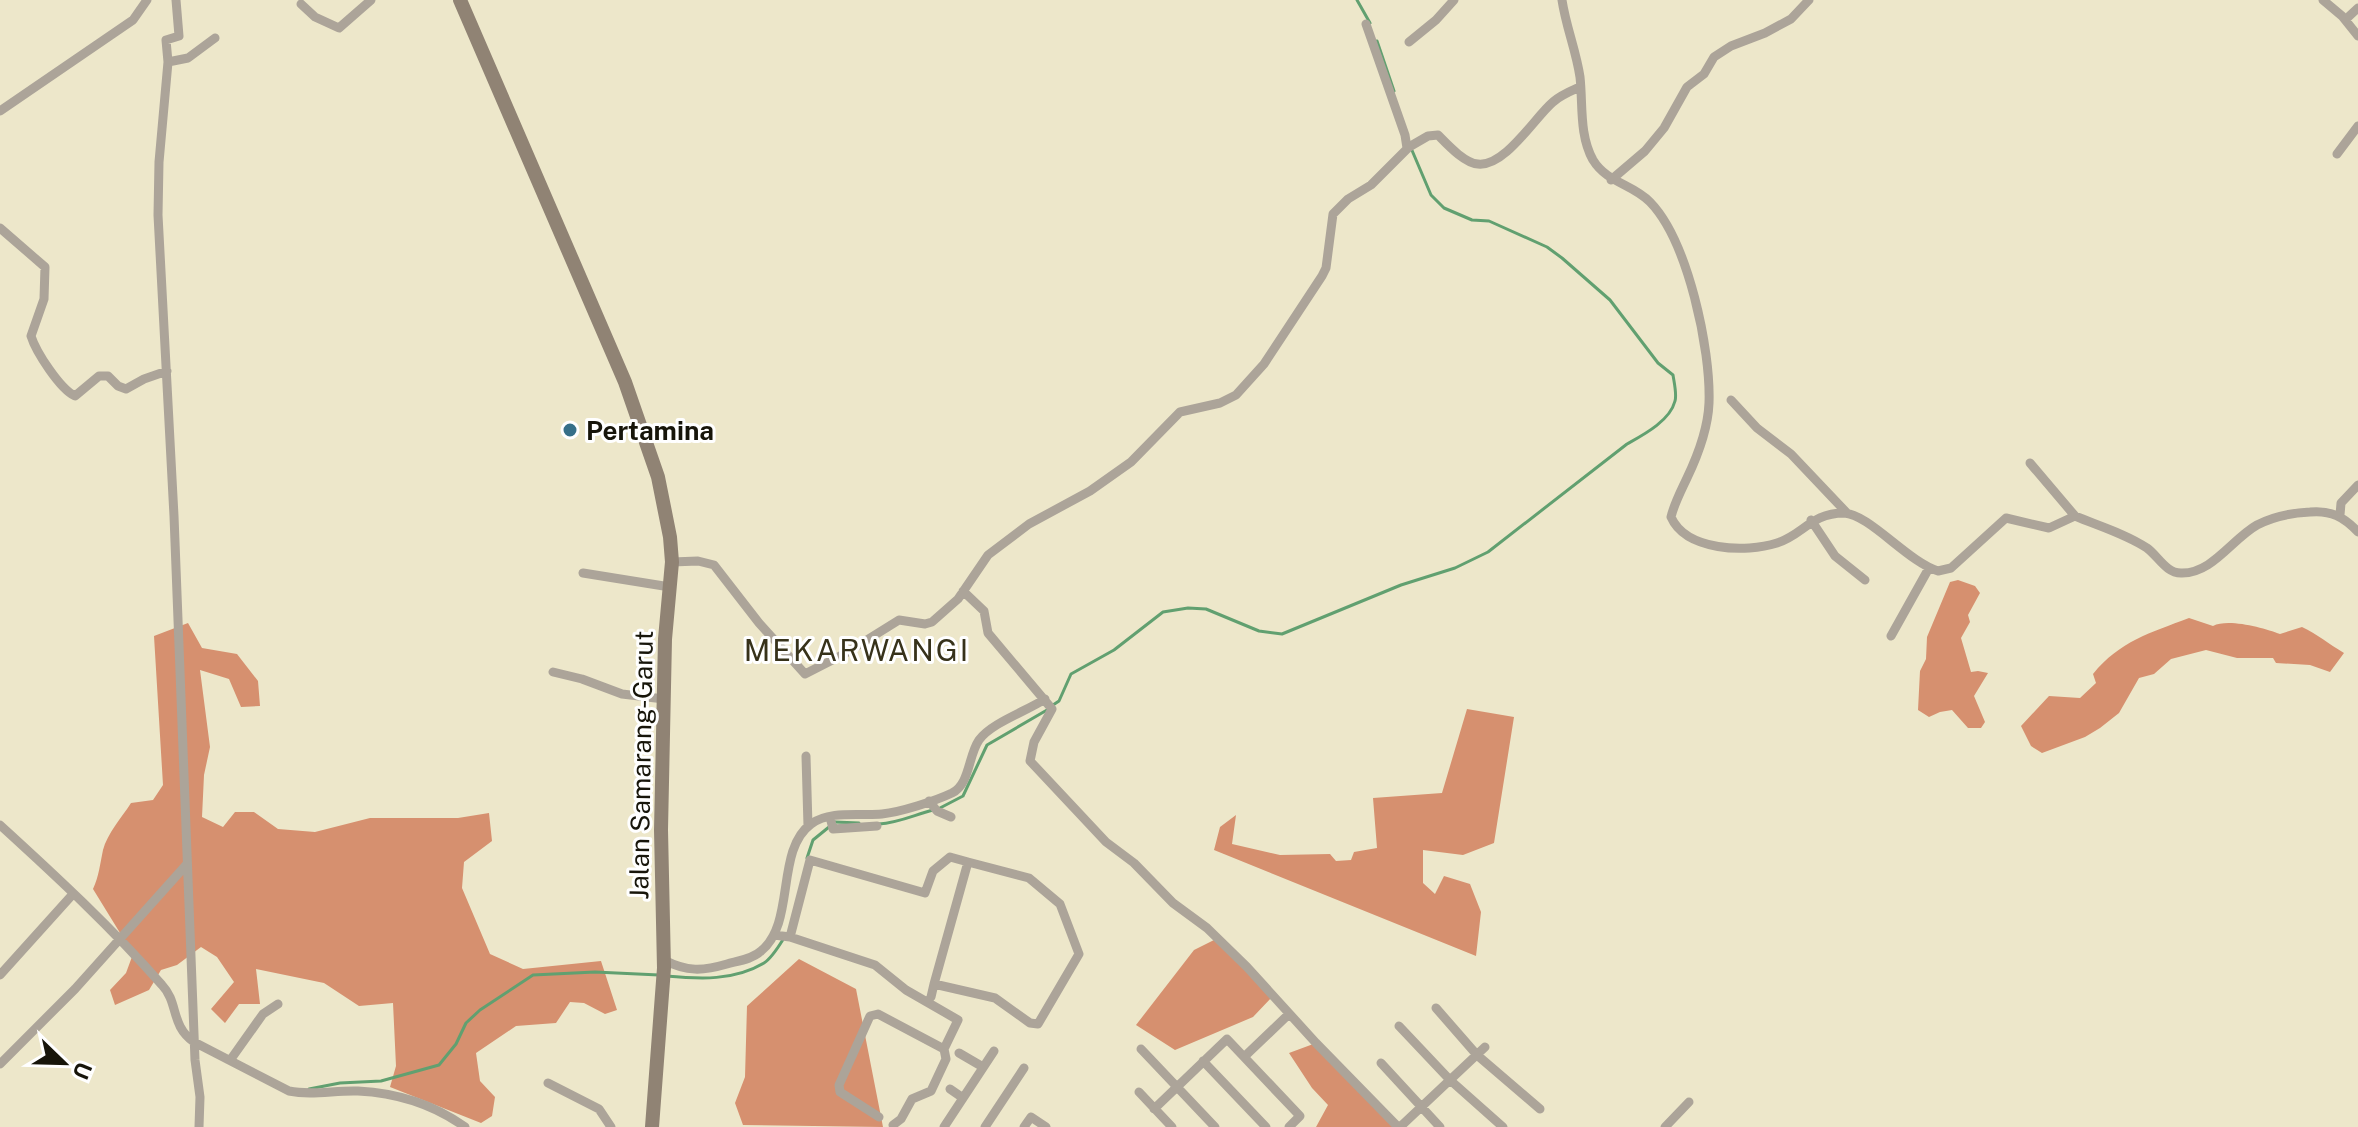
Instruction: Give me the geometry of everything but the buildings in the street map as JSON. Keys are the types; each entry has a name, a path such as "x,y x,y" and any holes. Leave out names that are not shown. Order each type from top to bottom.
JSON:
{"main road":[{"name":"Jalan Samarang-Garut","path":"460,0 625,382 658,477 670,537 672,562 661,830 664,964 652,1127"}],"street":[{"path":"0,111 133,20 147,0"},
{"path":"176,0 179,36 166,40 168,62 158,191 199,1127"},
{"path":"301,4 315,17 339,28 371,0"},
{"path":"1409,42 1454,0"},
{"path":"1562,0 1566,29 1575,50 1585,137 1591,156 1600,171 1648,199 1661,214 1682,258 1706,347 1709,404 1706,423 1696,457 1672,511 1671,517 1676,527 1687,537 1706,545 1755,546 1779,543 1811,520 1847,513"},
{"path":"1611,180 1645,151 1664,128 1687,87 1704,74 1714,57 1791,19 1809,0"},
{"path":"2323,0 2358,36"},
{"path":"2345,20 2358,8"},
{"path":"1366,24 1411,146"},
{"path":"168,62 188,58 215,38"},
{"path":"672,562 698,561 714,565 759,623 805,674 899,620 925,624 932,622 952,606 988,555 1047,512 1090,491 1131,462 1180,412 1229,400 1241,390 1296,320 1322,276 1326,268 1333,214 1348,199 1371,185 1411,146 1428,136 1438,135 1473,163 1483,164 1510,147 1536,123 1552,102 1580,87"},
{"path":"2337,154 2358,126"},
{"path":"0,228 45,267 44,299 31,336 50,370 68,393 75,396 99,376 108,376 126,389 167,371"},
{"path":"1731,400 1757,428 1791,454 1847,513 1869,524 1908,556 1929,568 1938,571 1951,568 2006,518 2049,528 2075,516"},
{"path":"2030,463 2075,516 2136,541 2154,553 2171,571 2186,573 2206,566 2255,527 2276,516 2321,511 2340,515 2358,532"},
{"path":"2340,515 2341,503 2358,485"},
{"path":"1811,520 1835,556 1865,580"},
{"path":"1891,636 1929,568"},
{"path":"583,573 670,587"},
{"path":"963,591 980,604 988,633 1049,703"},
{"path":"553,672 622,694 664,699"},
{"path":"808,826 932,805 958,789 980,738 992,728 1049,703"},
{"path":"1049,703 1030,761 1106,842 1134,863 1173,903 1207,928 1247,967 1399,1127 1485,1047"},
{"path":"664,964 701,971 759,954 776,935 796,843 808,826 806,756"},
{"path":"932,805 951,817"},
{"path":"831,822 877,826"},
{"path":"0,825 100,918 166,988 176,1022 194,1042 289,1091 303,1094 359,1091 423,1102 465,1127"},
{"path":"790,937 810,860 925,893 933,871 950,857 1029,878 1060,904 1079,954 1038,1024 1030,1023 995,998 934,984"},
{"path":"931,997 968,862"},
{"path":"0,1064 187,864"},
{"path":"0,975 73,894"},
{"path":"776,935 875,965 906,990 967,1025"},
{"path":"231,1059 263,1014 278,1004"},
{"path":"1436,1008 1477,1055 1540,1109"},
{"path":"879,1117 840,1092 839,1085 870,1016 878,1014 944,1049"},
{"path":"1244,1057 1289,1014"},
{"path":"893,1125 901,1119 912,1099 931,1091 946,1059 944,1049 958,1020"},
{"path":"1399,1026 1450,1080 1503,1127"},
{"path":"1154,1109 1227,1039 1300,1116 1289,1127"},
{"path":"1141,1049 1215,1127"},
{"path":"944,1127 994,1051"},
{"path":"959,1053 983,1067"},
{"path":"1203,1061 1266,1127"},
{"path":"1381,1063 1440,1127"},
{"path":"985,1127 1024,1068"},
{"path":"548,1083 599,1109 611,1127"},
{"path":"950,1089 963,1098"},
{"path":"1139,1092 1172,1127"},
{"path":"1665,1127 1689,1102"},
{"path":"1024,1127 1031,1117 1046,1127"}],"shaded area":[{"path":"1958,580 1975,586 1980,593 1968,615 1970,622 1961,638 1971,672 1988,673 1974,696 1985,722 1981,728 1968,728 1952,710 1929,717 1918,710 1920,671 1926,659 1927,637 1950,582"},
{"path":"2189,618 2213,626 2237,623 2280,634 2302,627 2344,653 2330,672 2310,665 2276,663 2273,658 2237,658 2206,650 2171,659 2154,674 2139,678 2119,713 2100,728 2042,753 2031,746 2021,726 2049,696 2080,698 2096,683 2093,674 2114,653 2136,639"},
{"path":"188,623 202,648 237,654 258,681 260,706 241,707 229,679 200,670 210,747 204,775 202,817 223,827 235,812 254,812 278,829 315,832 370,818 458,818 489,813 492,841 464,862 462,888 490,954 523,969 601,961 617,1010 605,1014 584,1003 570,1002 556,1023 516,1026 476,1053 480,1081 495,1097 492,1116 481,1123 390,1087 396,1066 393,1003 359,1006 324,983 256,969 260,1004 239,1004 225,1023 211,1009 234,982 217,957 201,947 177,965 161,970 149,990 115,1005 110,990 126,973 133,954 93,889 105,844 115,826 131,803 153,800 163,785 154,636"},
{"path":"1467,709 1514,717 1494,843 1463,855 1423,850 1423,883 1435,894 1444,876 1470,884 1481,912 1476,956 1214,850 1220,827 1236,815 1232,844 1280,855 1330,854 1336,861 1351,860 1354,852 1377,848 1373,798 1442,793"},
{"path":"1216,939 1272,997 1253,1017 1175,1050 1136,1025 1194,950"},
{"path":"799,959 856,989 883,1127 743,1125 735,1103 745,1077 747,1006"},
{"path":"1316,1043 1398,1127 1316,1127 1328,1105 1312,1088 1289,1053"}],"waterway":[{"path":"1357,0 1370,23"},
{"path":"1377,41 1394,91"},
{"path":"1053,705 1059,701 1071,674 1114,650 1163,612 1206,609 1259,631 1282,634 1401,585 1455,568 1488,552 1668,415 1676,395 1673,375 1658,363 1610,300 1547,247 1489,221 1472,220 1444,208 1431,195 1411,148"},
{"path":"940,808 963,796 987,745 1047,710"},
{"path":"879,824 933,810"},
{"path":"835,822 859,823"},
{"path":"807,858 813,840 829,827"},
{"path":"666,976 704,978 741,973 767,961 784,938"},
{"path":"309,1089 340,1083 381,1081 439,1065 456,1044 466,1023 480,1010 533,975 595,972 659,975"}],"place":[{"name":"Pertamina","path":"570,430"}],"district":[{"name":"MEKARWANGI","path":"857,650"}]}
